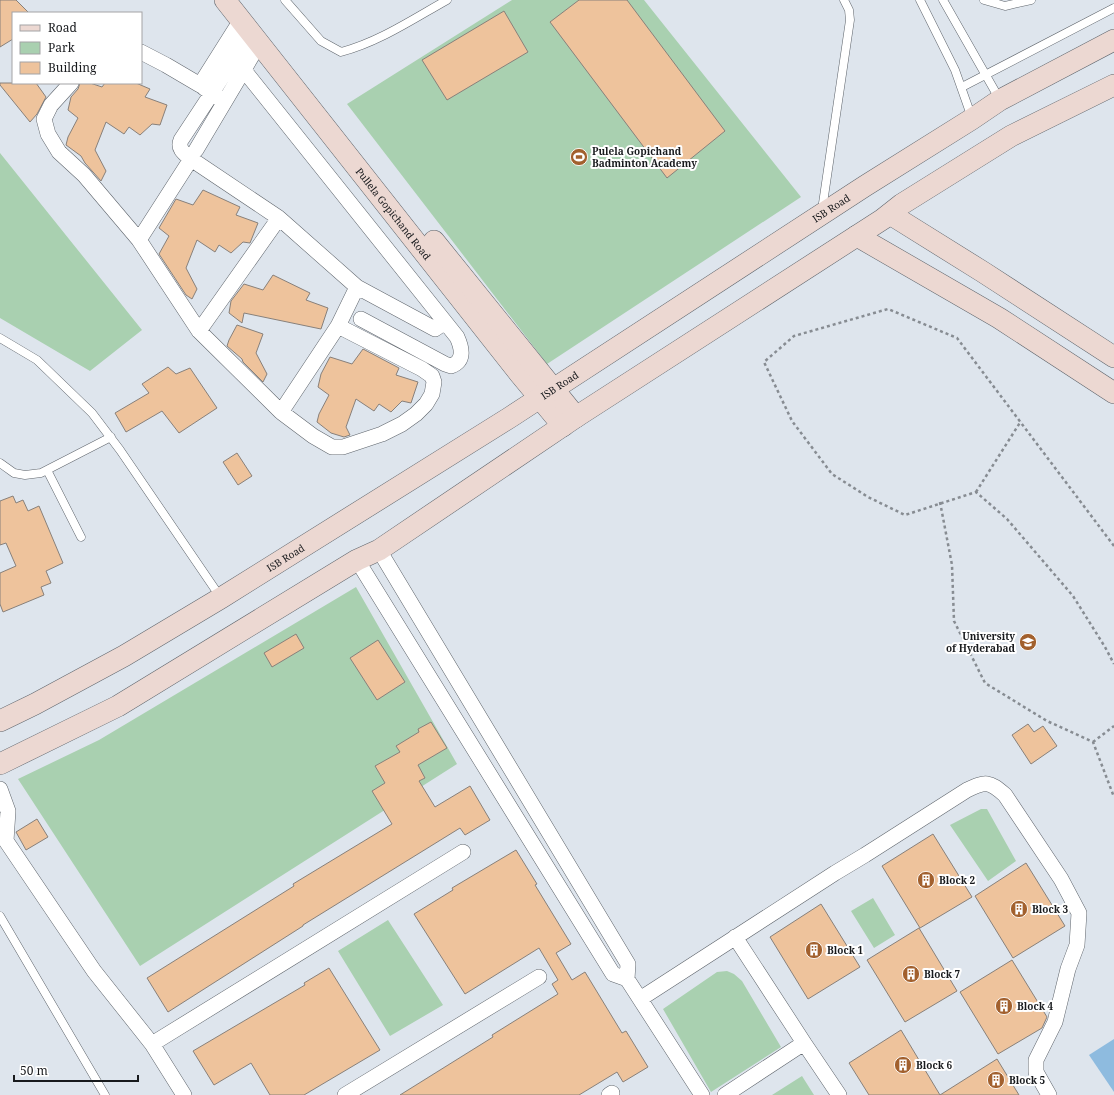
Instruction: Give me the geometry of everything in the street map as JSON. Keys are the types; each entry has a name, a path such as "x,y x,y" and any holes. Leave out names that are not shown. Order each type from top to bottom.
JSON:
{"main road":[{"name":"Pullela Gopichand Road","path":"241,16 346,142 570,421"},
{"name":"Pullela Gopichand Road","path":"241,16 346,142"},
{"name":"ISB Road","path":"0,721 124,656 221,598 509,418 1000,100 1114,40"},
{"path":"0,764 118,706 357,560 379,550 570,421 890,214 902,204 1011,136 1114,85"},
{"path":"890,214 990,276 1114,357"},
{"path":"856,236 999,318 1114,393"}],"street":[{"path":"139,240 194,154 244,69 241,16"},
{"path":"241,16 179,144 181,150 194,154 279,218 357,286 435,329 445,322"},
{"path":"142,53 166,65 225,101"},
{"path":"244,69 457,337 462,349 461,358 456,364 451,366 361,319"},
{"path":"70,84 51,105 44,119 48,134 59,152 84,175 139,240 199,332 281,412 319,440 332,447 343,447 382,434 402,424 416,414 426,404 432,394 434,382 432,376 422,369 338,326"},
{"path":"199,332 279,218"},
{"path":"281,412 338,326 357,286"},
{"path":"379,550 628,964 626,979"},
{"path":"357,560 613,974 626,979 702,1095"},
{"path":"640,999 967,790 982,783 995,786 1005,795 1061,878 1079,913 1077,945 1068,969 1055,1022 1036,1060 1036,1072 1049,1095"},
{"path":"0,789 8,811 3,836 94,971 152,1044 184,1095"},
{"path":"152,1044 462,852"},
{"path":"735,937 839,1095"},
{"path":"345,1095 539,977"},
{"path":"724,1095 804,1043"}],"lane":[{"path":"285,0 321,41 341,52 358,47 412,20 447,0"},
{"path":"822,215 850,20 849,10 844,0"},
{"path":"920,0 955,70 972,119"},
{"path":"944,0 1000,100"},
{"path":"984,0 1005,6 1031,0"},
{"path":"962,87 1114,8"},
{"path":"0,338 37,360 92,414 111,437 221,598"},
{"path":"0,463 14,473 25,475 41,473 111,437"},
{"path":"47,470 81,537"},
{"path":"0,916 106,1095"}],"path":[{"path":"1020,421 976,492 940,502 905,515 868,497 832,474 792,422 764,362 794,336 888,309 957,338 1020,421 1114,546"},
{"path":"976,492 1007,519 1073,596 1114,664"},
{"path":"940,502 952,564 954,621 985,683 1047,721 1093,742 1114,796"},
{"path":"1093,742 1114,726"}],"green space":[{"name":"Pulela Gopichand Badminton Academy","path":"512,0 644,0 801,197 547,364 347,104"},
{"path":"0,153 142,330 90,371 0,318"},
{"path":"356,587 457,764 140,966 18,779 99,740"},
{"path":"981,809 987,809 1016,861 988,881 950,825"},
{"path":"873,898 895,935 874,948 851,911"},
{"path":"388,920 443,1005 390,1036 338,951"},
{"path":"727,971 734,974 742,981 781,1047 711,1092 663,1009 717,972"},
{"path":"802,1076 814,1095 772,1095"}],"water":[{"path":"1114,1039 1114,1092 1089,1055"}],"building":[{"path":"0,0 16,0 28,12 12,12 12,40 0,47"},
{"path":"579,0 627,0 725,131 667,178 550,22"},
{"path":"504,11 528,52 447,100 422,60"},
{"path":"0,83 37,84 46,97 37,114 30,122 0,85"},
{"path":"80,84 93,84 102,87 104,84 138,84 150,89 145,97 167,105 160,125 152,124 140,135 129,127 124,134 106,122 95,150 106,171 101,181 85,163 81,156 66,145 68,137 78,118 68,110 71,97 78,89"},
{"path":"203,190 240,207 236,215 258,223 250,243 243,242 231,253 219,245 215,252 197,240 186,268 197,289 192,299 186,295 159,254 169,236 159,228 176,199 193,205"},
{"path":"273,275 310,293 306,300 328,308 321,329 244,313 242,323 229,313 231,301 244,284 263,290"},
{"path":"237,325 263,334 256,353 267,374 263,382 243,362 242,359 227,346"},
{"path":"363,349 399,368 396,375 418,382 411,403 402,401 391,412 379,404 374,411 356,399 346,427 350,435 344,437 331,433 317,422 319,414 329,395 318,387 321,374 330,357 352,364"},
{"path":"168,367 176,374 190,368 217,408 179,433 162,411 126,432 115,413 149,393 142,384"},
{"path":"237,453 252,476 238,485 223,462"},
{"path":"13,496 16,503 23,500 28,511 39,506 63,563 46,571 51,583 41,587 44,595 3,612 0,604 0,573 16,566 6,543 0,545 0,501"},
{"path":"296,634 304,648 272,667 264,653"},
{"path":"378,640 405,682 377,700 350,658"},
{"path":"431,722 447,748 418,765 425,778 419,781 435,807 470,786 490,820 465,835 460,828 303,925 168,1012 147,978 294,886 293,884 392,824 372,791 385,783 375,766 400,752 396,746 419,732 418,729"},
{"path":"1028,724 1034,732 1043,726 1057,746 1031,764 1012,735"},
{"path":"37,819 48,837 26,850 16,832"},
{"name":"Block 2","path":"933,834 972,897 920,928 882,866"},
{"path":"516,850 537,884 535,885 571,944 556,953 572,980 585,972 622,1033 626,1031 648,1067 623,1082 617,1072 579,1095 400,1095 493,1037 492,1035 558,994 552,984 558,980 539,948 465,994 414,914 453,890 452,888"},
{"name":"Block 3","path":"1026,863 1065,926 1013,958 975,896"},
{"name":"Block 1","path":"821,904 860,967 808,999 770,937"},
{"name":"Block 7","path":"919,928 957,991 905,1022 867,960"},
{"name":"Block 4","path":"1012,960 1047,1017 1042,1028 998,1054 960,992"},
{"path":"329,968 380,1050 304,1095 270,1095 251,1063 214,1085 193,1051 305,985 304,983"},
{"name":"Block 6","path":"901,1030 940,1095 869,1095 849,1063"},
{"path":"997,1059 1019,1095 940,1095"}],"place":[{"name":"Pulela Gopichand Badminton Academy","path":"579,157"},
{"name":"University of Hyderabad","path":"1028,642"},
{"name":"Block 2","path":"926,880"},
{"name":"Block 3","path":"1019,909"},
{"name":"Block 1","path":"814,950"},
{"name":"Block 7","path":"911,974"},
{"name":"Block 4","path":"1004,1006"},
{"name":"Block 6","path":"903,1065"},
{"name":"Block 5","path":"996,1080"}]}
